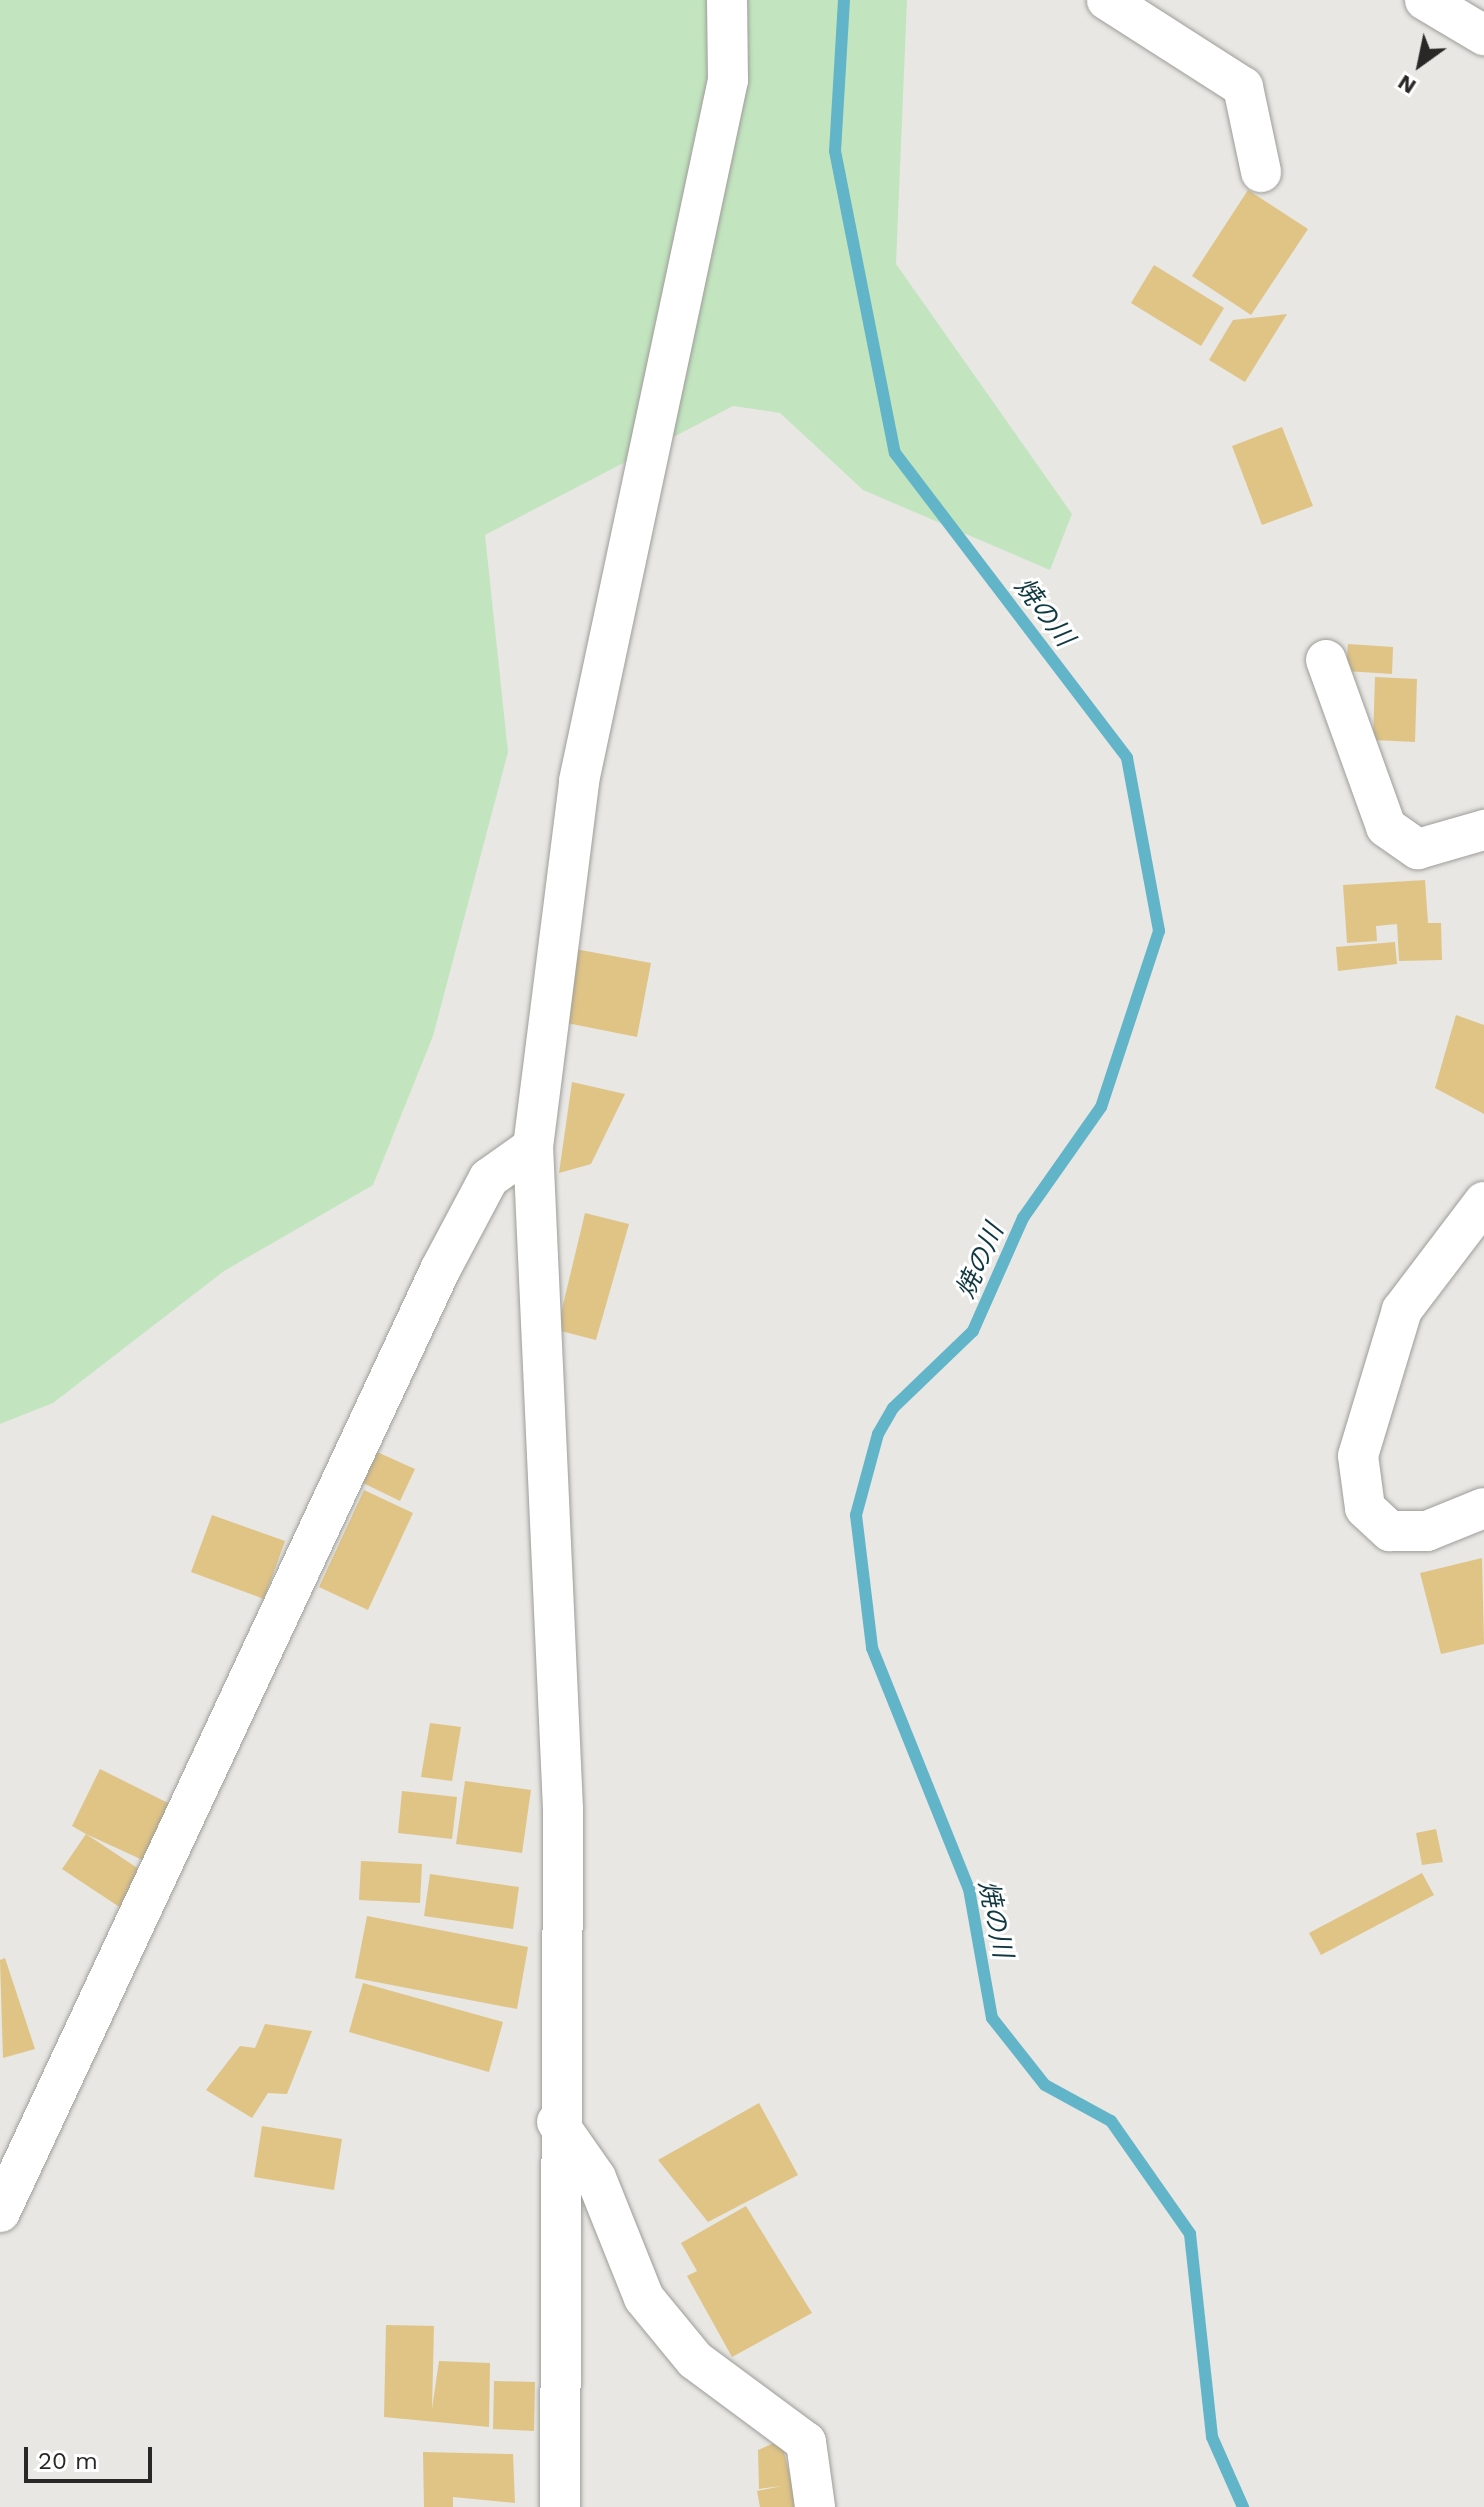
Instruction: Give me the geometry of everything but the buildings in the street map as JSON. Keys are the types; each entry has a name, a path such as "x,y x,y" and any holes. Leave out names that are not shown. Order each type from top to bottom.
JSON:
{"street":[{"path":"560,2507 557,2122 563,1809 533,1147 579,781 728,80 727,0"},
{"path":"1107,0 1243,87 1261,172"},
{"path":"1425,0 1484,35"},
{"path":"1326,660 1386,827 1418,849 1484,830"},
{"path":"0,2212 440,1270 489,1178 533,1147"},
{"path":"1484,1202 1402,1310 1358,1456 1365,1508 1390,1531 1427,1531 1484,1508"},
{"path":"557,2122 596,2178 644,2298 695,2360 806,2442 815,2507"}],"green space":[{"path":"0,0 907,0 896,264 1072,514 1050,570 863,490 780,413 733,406 485,535 508,752 433,1036 373,1185 224,1271 53,1403 0,1424"}],"waterway":[{"name":"焼の川","path":"844,0 835,151 895,453 1127,758 1159,931 1101,1107 1023,1218 973,1331 893,1408 878,1434 856,1515 872,1648 969,1889 992,2018 1045,2085 1111,2121 1190,2234 1212,2437 1243,2507"}]}
